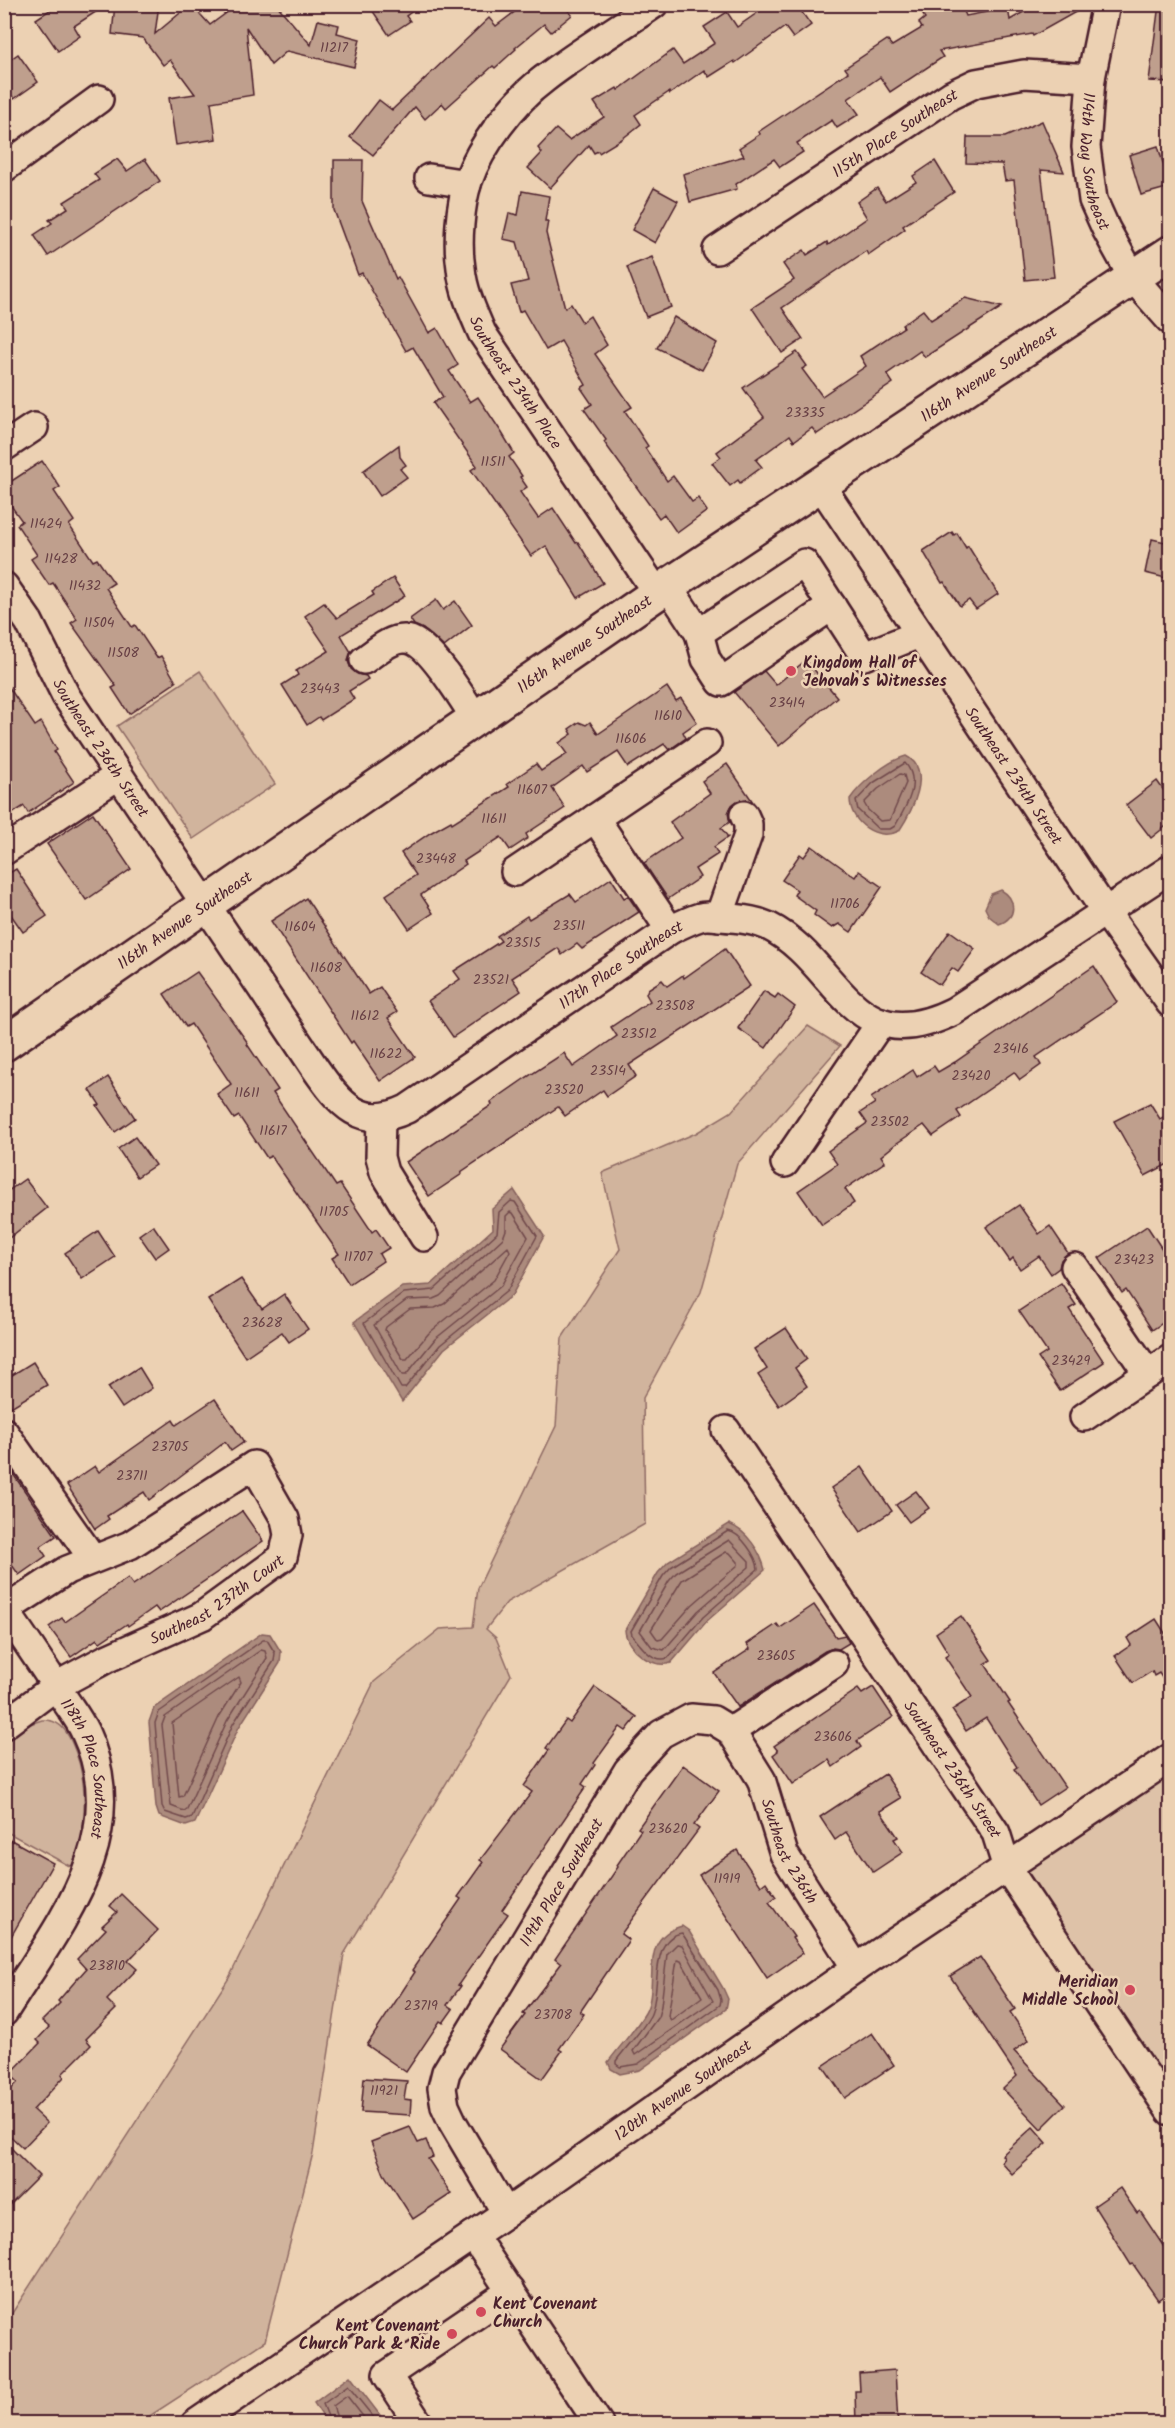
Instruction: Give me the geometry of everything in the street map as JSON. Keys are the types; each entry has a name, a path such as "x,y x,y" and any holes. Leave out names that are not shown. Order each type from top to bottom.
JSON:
{"main road":[{"name":"116th Avenue Southeast","path":"4,1044 662,589 1170,253"}],"street":[{"name":"Southeast 234th Place","path":"654,4 542,80 507,115 475,164 467,184 460,232 460,268 468,301 482,333 662,589 699,633 706,659 721,682 832,606"},
{"name":"114th Way Southeast","path":"1106,4 1091,78 1086,147 1093,200 1133,278 1170,320"},
{"name":"115th Place Southeast","path":"717,250 951,95 976,83 1024,74 1091,78"},
{"path":"5,168 99,99"},
{"path":"429,178 467,184"},
{"path":"4,447 34,427"},
{"name":"Southeast 234th Street","path":"820,484 1105,910 1170,1002"},
{"path":"699,633 804,563 864,656 919,634"},
{"name":"Southeast 236th Street","path":"4,586 29,622 66,696 205,906"},
{"path":"364,660 394,640 407,638 417,642 434,660 476,719"},
{"path":"515,872 707,743"},
{"path":"4,851 119,775"},
{"path":"719,918 748,835 748,824 744,815"},
{"path":"595,818 670,930"},
{"name":"117th Place Southeast","path":"381,1119 407,1109 670,930 702,916 745,920 767,925 788,939 862,1014 880,1022 899,1025 933,1021 954,1011 1170,869"},
{"path":"205,906 334,1095 354,1111 381,1119 380,1157 384,1172 424,1237"},
{"path":"785,1163 880,1022"},
{"path":"1075,1267 1160,1367 1084,1417"},
{"name":"Southeast 236th Street","path":"726,1430 996,1833 1007,1868 1170,2111"},
{"path":"4,1432 93,1559 68,1570 5,1609"},
{"name":"Southeast 237th Court","path":"56,1686 106,1659 202,1616 283,1557 288,1535 285,1519 254,1465 130,1545 93,1559"},
{"name":"118th Place Southeast","path":"4,2012 79,1892 97,1838 101,1814 101,1788 96,1762 84,1731 5,1609"},
{"path":"731,1731 834,1664"},
{"path":"4,1725 56,1686"},
{"name":"119th Place Southeast","path":"506,2213 445,2106 442,2088 446,2072 628,1770 641,1754 661,1734 691,1718 713,1720 731,1731"},
{"name":"Southeast 236th","path":"731,1731 761,1779 784,1854 856,1968"},
{"name":"120th Avenue Southeast","path":"195,2424 227,2414 473,2235 856,1968 1170,1758"},
{"path":"473,2235 599,2424"},
{"path":"419,2424 387,2375 511,2291"}],"shaded area":[{"path":"200,671 275,784 193,839 117,726"},
{"path":"808,1026 840,1046 737,1164 701,1292 643,1398 645,1524 507,1602 486,1629 496,1638 511,1675 344,1954 313,2153 265,2341 139,2423 5,2423 5,2324 229,1978 374,1682 440,1629 473,1627 478,1588 556,1426 562,1338 620,1249 602,1173 696,1133 731,1112"},
{"path":"42,1720 57,1723 67,1733 82,1774 84,1821 77,1870 5,1831 5,1743 30,1724"},
{"name":"Meridian Middle School","path":"1170,1758 1170,2111 1007,1868"}],"water":[{"path":"906,756 914,763 918,771 918,792 914,803 899,831 891,834 874,832 860,823 851,808 850,799 875,774"},
{"path":"1001,890 1010,898 1013,908 1009,917 999,924 989,916 985,908 991,894"},
{"path":"514,1190 544,1236 512,1295 444,1349 402,1402 354,1322 402,1287 431,1285 493,1229 492,1209"},
{"path":"729,1524 736,1527 752,1543 765,1570 707,1621 671,1663 656,1663 641,1656 630,1644 625,1630 658,1573 668,1562"},
{"path":"262,1633 270,1634 281,1652 280,1663 239,1727 195,1823 186,1826 159,1816 156,1807 149,1722 154,1708"},
{"path":"682,1926 689,1931 723,1988 728,1999 726,2009 640,2070 620,2074 611,2069 608,2062 645,2013 651,1989 654,1951 659,1941 668,1932"},
{"path":"350,2376 386,2423 327,2423 314,2403"}],"building":[{"path":"59,4 108,4 74,26 80,36 58,51 36,19"},
{"path":"115,4 159,4 155,34 191,4 210,25 233,8 231,4 276,4 311,45 318,20 339,25 337,33 360,39 354,67 287,51 271,65 246,27 253,95 211,102 216,139 176,145 169,98 195,94 170,60 163,65 143,38 112,34"},
{"path":"368,4 422,4 406,16 410,21 389,35"},
{"path":"525,4 563,4 572,15 551,32 544,24 446,108 442,103 425,119 415,107 373,155 350,137 379,100 392,110 489,18 496,26"},
{"path":"770,4 796,4 811,25 793,38 785,27 735,63 734,61 709,77 704,70 635,115 641,124 622,139 599,153 598,151 594,153 589,145 550,188 528,168 542,153 538,148 556,129 569,140 604,117 594,102 617,88 618,90 673,50 683,64 715,43 704,27 727,12 737,27"},
{"path":"941,4 961,4 966,16 1008,8 1010,20 1037,4 1090,4 1033,36 1032,34 939,51 943,57 890,92 880,77 848,99 859,114 837,128 832,120 797,143 803,152 780,167 774,159 736,184 737,189 690,202 683,174 744,156 739,148 760,134 758,132 848,72 845,68 887,40 892,46 922,28 919,23 925,18 923,15"},
{"path":"1159,4 1170,4 1170,82 1149,81"},
{"path":"18,54 38,82 14,99 4,85 4,64"},
{"path":"1042,121 1064,172 1041,170 1054,277 1025,280 1014,180 1005,181 1002,164 966,163 967,137 1005,137"},
{"path":"1158,146 1170,187 1141,195 1129,155"},
{"path":"117,159 127,171 145,159 160,181 48,256 34,235 52,223 49,220 68,208 64,202 99,180 94,174"},
{"path":"334,160 363,160 362,201 396,279 398,277 429,333 437,328 458,365 449,371 470,402 478,397 514,453 509,457 527,487 520,492 538,518 553,508 576,543 578,542 603,583 578,598 546,546 531,556 471,470 477,466 433,403 443,397 413,347 406,351 362,273 358,275 334,210"},
{"path":"935,161 954,192 903,226 905,229 868,255 866,251 782,308 803,339 782,353 752,308 794,280 783,264 804,250 807,255 827,242 828,245 867,218 857,202 877,188 886,201 916,182 913,176"},
{"path":"654,188 678,201 655,243 632,230"},
{"path":"522,191 549,196 545,221 548,221 546,233 565,308 571,304 582,322 590,316 607,345 595,354 632,407 625,411 648,446 645,448 667,481 673,476 692,502 698,498 707,511 677,533 664,514 659,518 604,442 606,440 584,409 592,404 581,388 586,385 561,341 546,350 523,310 519,312 511,285 528,281 517,242 503,239 509,213 518,215"},
{"path":"652,257 671,307 646,317 627,267"},
{"path":"965,298 1002,307 925,357 920,351 887,374 893,383 817,434 812,428 794,441 790,435 756,460 762,467 740,483 738,480 730,486 712,463 721,457 717,452 764,417 743,388 797,352 807,366 802,369 822,396 866,366 860,356 904,327 902,325 923,310 931,320"},
{"path":"674,317 717,343 702,370 657,348"},
{"path":"399,445 400,457 406,465 400,469 407,477 380,496 363,471"},
{"path":"42,461 60,487 54,491 74,521 69,525 93,561 97,559 114,583 106,588 132,627 135,625 157,658 161,656 176,682 129,714 112,688 116,686 71,623 77,619 53,583 49,585 31,559 37,555 17,525 22,521 4,496 4,486"},
{"path":"952,532 954,535 957,533 966,548 968,546 998,594 976,609 969,600 960,606 944,582 942,583 923,551"},
{"path":"1152,539 1170,543 1170,579 1145,573"},
{"path":"393,578 405,596 341,635 351,652 348,661 351,669 368,679 349,691 354,699 321,720 319,717 307,725 282,685 298,675 296,671 329,651 305,616 324,603 337,618 374,595 372,592"},
{"path":"436,600 443,610 455,601 472,625 444,647 423,629 414,625 410,619"},
{"path":"806,660 837,697 779,746 734,692 764,671 776,685"},
{"path":"4,680 35,726 41,722 57,750 54,752 74,782 28,813 24,806 4,819"},
{"path":"667,687 676,701 681,698 697,722 683,732 686,738 669,750 664,744 628,767 618,752 587,772 583,766 552,788 565,808 526,834 528,838 510,850 501,837 464,861 466,864 421,895 433,913 409,929 386,895 416,875 401,853 430,833 451,821 452,823 509,787 507,784 536,764 541,771 567,754 559,743 572,734 569,729 579,722 586,725 590,722 598,734"},
{"path":"727,764 753,802 745,799 732,805 728,813 730,822 721,828 728,837 714,847 718,854 695,869 700,877 668,899 644,863 681,838 670,822 710,793 702,781"},
{"path":"1157,781 1170,799 1170,823 1151,838 1126,805"},
{"path":"93,813 131,869 86,900 47,844"},
{"path":"812,846 855,877 859,871 882,887 851,932 839,924 832,928 814,915 816,911 794,895 797,890 782,880 800,854 804,857"},
{"path":"16,869 47,916 23,932 4,905 4,876"},
{"path":"611,878 624,898 628,896 639,912 582,949 577,944 562,955 558,948 512,978 521,991 453,1037 428,1001 460,979 454,971 501,941 497,936 527,916 529,919 570,894 576,902"},
{"path":"306,898 369,994 380,987 397,1012 388,1018 415,1057 380,1081 353,1041 351,1043 271,921"},
{"path":"950,931 975,949 958,972 952,968 940,985 921,972"},
{"path":"725,949 750,986 629,1065 636,1076 607,1096 603,1090 565,1116 558,1107 429,1196 406,1162 492,1105 491,1102 564,1053 573,1067 617,1036 611,1027 650,1001 646,994 648,989 662,980 667,986 683,975 684,978"},
{"path":"1094,966 1117,1002 1036,1057 1041,1065 1020,1080 1014,1072 957,1111 961,1117 933,1136 924,1125 897,1143 881,1156 885,1162 845,1189 854,1203 822,1225 798,1191 837,1164 828,1151 867,1123 860,1113 875,1103 871,1098 913,1070 917,1077 934,1066 938,1072 955,1062"},
{"path":"197,972 248,1043 278,1090 273,1093 336,1186 340,1184 372,1232 376,1229 389,1248 379,1254 383,1261 349,1284 332,1258 339,1254 271,1156 267,1158 239,1116 234,1119 217,1094 231,1084 191,1024 186,1027 164,994"},
{"path":"764,991 775,998 778,994 795,1007 766,1048 738,1028"},
{"path":"108,1077 135,1118 115,1132 97,1106 100,1105 90,1090"},
{"path":"1150,1103 1160,1119 1163,1117 1170,1130 1170,1163 1145,1176 1114,1121"},
{"path":"135,1137 155,1165 137,1177 118,1149"},
{"path":"25,1179 47,1208 4,1242 4,1194"},
{"path":"1019,1205 1039,1234 1050,1226 1068,1253 1061,1260 1059,1268 1051,1274 1039,1256 1020,1269 1013,1258 1010,1261 986,1227"},
{"path":"153,1225 169,1248 155,1258 139,1235"},
{"path":"1147,1226 1170,1261 1170,1318 1152,1330 1126,1290 1122,1293 1099,1258"},
{"path":"98,1231 115,1257 82,1279 65,1253"},
{"path":"241,1279 262,1309 284,1294 308,1329 289,1342 282,1332 245,1357 208,1300"},
{"path":"1061,1283 1076,1305 1069,1309 1104,1362 1060,1391 1038,1358 1047,1352 1019,1311"},
{"path":"786,1328 807,1359 795,1368 807,1386 779,1406 758,1375 767,1369 754,1349"},
{"path":"33,1362 47,1385 11,1407 4,1395 4,1380"},
{"path":"139,1367 152,1388 122,1408 108,1387"},
{"path":"215,1399 244,1442 231,1451 225,1442 149,1500 144,1492 107,1516 109,1519 95,1529 67,1485 95,1466 99,1472 173,1420 176,1425"},
{"path":"4,1461 56,1536 40,1547 46,1556 19,1575 4,1554"},
{"path":"862,1467 892,1511 861,1532 831,1488"},
{"path":"916,1491 929,1508 909,1522 896,1505"},
{"path":"242,1511 263,1541 159,1612 155,1607 128,1626 127,1624 100,1642 97,1639 71,1657 49,1627 62,1618 65,1622 128,1578 133,1585"},
{"path":"814,1605 836,1637 845,1635 849,1643 839,1649 833,1648 825,1651 738,1707 714,1673 750,1649 747,1644 777,1624 780,1628"},
{"path":"961,1616 991,1660 985,1664 1010,1702 1008,1703 1065,1787 1038,1805 1014,1769 1017,1767 986,1718 966,1731 952,1710 972,1697 945,1657 949,1654 936,1633"},
{"path":"1156,1619 1170,1641 1170,1690 1159,1673 1154,1676 1152,1671 1133,1683 1115,1656 1131,1645 1127,1638"},
{"path":"595,1687 637,1717 626,1731 620,1727 594,1763 595,1765 582,1784 586,1787 502,1910 508,1914 458,1985 461,1986 447,2005 453,2009 443,2023 440,2021 406,2072 367,2045 415,1972 412,1970 461,1899 458,1897 483,1862 480,1860 532,1792 524,1786 549,1750 546,1748 566,1720 570,1723"},
{"path":"873,1687 893,1717 857,1741 861,1747 833,1767 829,1760 793,1784 773,1755 778,1751 774,1746 858,1689 862,1694"},
{"path":"683,1765 719,1791 694,1825 699,1829 621,1934 629,1940 580,2012 584,2014 559,2049 562,2051 542,2079 500,2049 561,1964 555,1959 618,1867 617,1865 641,1830 638,1828"},
{"path":"885,1774 901,1798 880,1811 898,1837 894,1839 903,1852 873,1872 846,1832 835,1840 820,1817"},
{"path":"4,1836 53,1863 4,1949"},
{"path":"737,1850 761,1886 766,1882 776,1897 769,1902 803,1953 767,1978 699,1875"},
{"path":"121,1894 158,1930 128,1961 137,1969 107,2000 116,2009 86,2039 91,2045 62,2074 64,2077 33,2110 47,2123 23,2148 4,2130 4,2096 18,2082 10,2074 40,2043 37,2040 49,2027 42,2021 60,2003 58,2001 86,1969 77,1959 106,1929 102,1926 117,1912 110,1906"},
{"path":"980,1957 1015,2009 1010,2012 1029,2040 1014,2051 1065,2105 1041,2129 1003,2089 1017,2076 950,1976"},
{"path":"872,2033 894,2065 845,2098 823,2066"},
{"path":"364,2078 407,2081 404,2099 411,2100 410,2115 361,2112"},
{"path":"410,2127 418,2143 426,2140 433,2157 428,2159 451,2194 413,2219 384,2174 371,2142"},
{"path":"1033,2127 1047,2143 1012,2174 1001,2162 1004,2158 1002,2155"},
{"path":"4,2141 39,2176 4,2211"},
{"path":"1120,2188 1137,2213 1140,2211 1170,2256 1170,2291 1158,2300 1133,2264 1131,2265 1094,2206"},
{"path":"895,2370 898,2424 856,2424 855,2391 860,2391 859,2373"}],"place":[{"name":"Kingdom Hall of Jehovah's Witnesses","path":"791,671"},
{"name":"Meridian Middle School","path":"1130,1990"},
{"name":"Kent Covenant Church","path":"481,2312"},
{"name":"Kent Covenant Church Park & Ride","path":"452,2334"}]}
